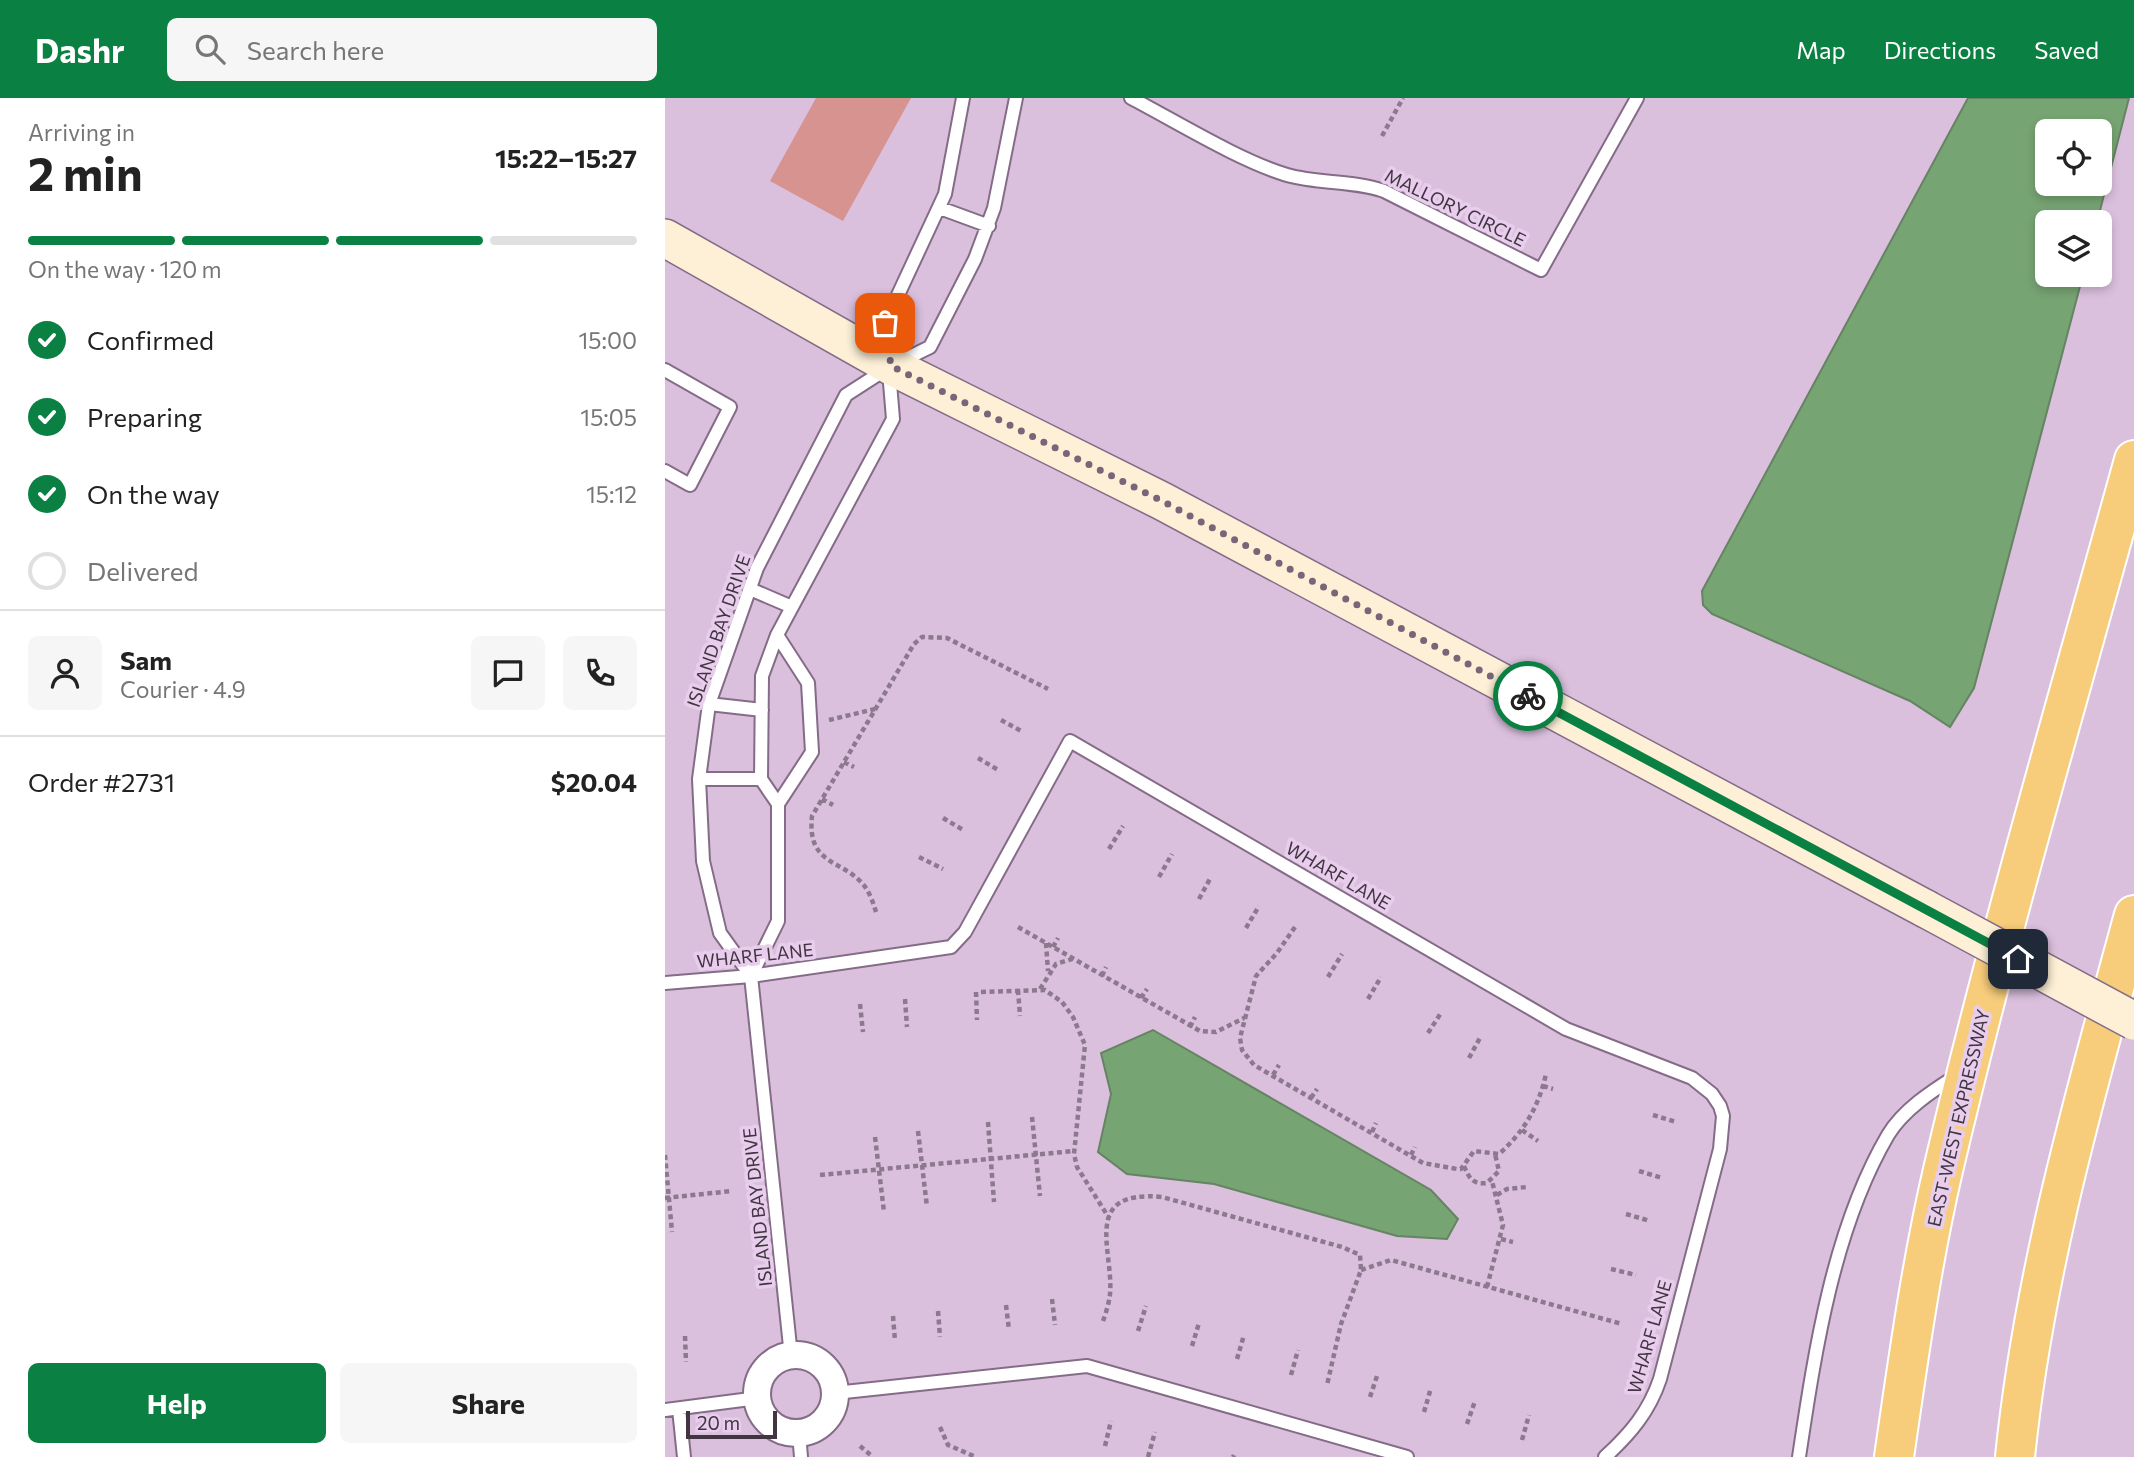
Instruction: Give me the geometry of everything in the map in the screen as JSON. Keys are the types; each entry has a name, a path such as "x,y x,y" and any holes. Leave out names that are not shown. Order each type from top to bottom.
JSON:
{"highway":[{"name":"EAST-WEST EXPRESSWAY","path":"1894,1457 1914,1326 1943,1171 2134,460"},
{"path":"2015,1457 2025,1364 2048,1242 2134,915"}],"street":[{"path":"665,238 891,366 1162,501 2134,1021"},
{"path":"791,1356 806,1357 819,1363 831,1378 835,1393 833,1405 825,1420 800,1445 788,1432 771,1424 764,1415 758,1398 759,1385 768,1368 791,1356"}],"lane":[{"path":"778,804 761,779 762,676 777,635 893,419 891,366 885,323 940,208 949,177 963,98"},
{"name":"ISLAND BAY DRIVE","path":"791,1356 751,976 720,933 703,860 699,779 709,704 757,568 846,395 891,366 930,347 989,226 1016,98"},
{"name":"MALLORY CIRCLE","path":"1131,98 1284,174 1319,181 1358,183 1384,191 1541,270 1637,98"},
{"path":"940,208 989,226"},
{"path":"665,370 730,407 690,485 665,471"},
{"path":"750,589 792,607"},
{"path":"751,976 778,920 778,804 812,752 808,683 777,635"},
{"path":"709,704 762,710"},
{"name":"WHARF LANE","path":"665,983 751,976 945,950 958,942 1070,741 1566,1029 1692,1078 1712,1094 1723,1116 1720,1149 1654,1396 1636,1427 1605,1457"},
{"path":"699,779 761,779"},
{"path":"1799,1457 1814,1351 1847,1227 1889,1133 1926,1095 1970,1068"},
{"path":"835,1393 1087,1366 1407,1457"},
{"path":"665,1410 758,1398"},
{"path":"679,1409 684,1457"}],"path":[{"path":"1382,136 1403,98"},
{"path":"876,912 863,883 831,865 820,852 811,828 812,816 914,644 922,637 935,635 947,638 1048,690"},
{"path":"903,662 910,667"},
{"path":"881,700 890,705"},
{"path":"824,720 876,708"},
{"path":"1001,720 1023,732"},
{"path":"978,758 1000,771"},
{"path":"844,762 854,767"},
{"path":"823,799 833,805"},
{"path":"943,818 965,831"},
{"path":"1109,849 1123,826"},
{"path":"1159,877 1172,854"},
{"path":"919,857 943,869"},
{"path":"1199,899 1211,877"},
{"path":"1246,928 1259,906"},
{"path":"1017,927 1190,1027 1216,1032 1244,1018"},
{"path":"1295,927 1277,953 1256,975 1240,1038 1242,1050 1250,1062 1311,1098 1423,1163 1461,1169 1474,1151 1499,1154 1522,1130 1546,1074"},
{"path":"1053,947 1058,938"},
{"path":"1046,943 1048,972"},
{"path":"1328,977 1342,954"},
{"path":"1040,989 1048,972 1056,964 1073,959"},
{"path":"1102,976 1106,967"},
{"path":"1368,999 1381,977"},
{"path":"977,1020 979,992 1040,989 1062,1002 1073,1017 1085,1045 1074,1150 1077,1167 1109,1218"},
{"path":"1141,998 1146,989"},
{"path":"1018,990 1020,1016"},
{"path":"905,999 907,1027"},
{"path":"860,1004 863,1032"},
{"path":"1428,1033 1441,1013"},
{"path":"1190,1027 1195,1017"},
{"path":"1469,1058 1481,1036"},
{"path":"1273,1075 1279,1065"},
{"path":"1543,1086 1553,1088"},
{"path":"1311,1098 1317,1088"},
{"path":"1653,1115 1676,1122"},
{"path":"1031,1117 1040,1196"},
{"path":"988,1122 994,1202"},
{"path":"1371,1132 1377,1123"},
{"path":"1522,1130 1538,1141"},
{"path":"918,1131 927,1208"},
{"path":"875,1137 884,1212"},
{"path":"1411,1155 1415,1147"},
{"path":"820,1175 1074,1150"},
{"path":"1464,1166 1474,1181 1482,1184 1492,1181 1499,1171 1494,1153"},
{"path":"665,1155 672,1232"},
{"path":"1639,1171 1662,1178"},
{"path":"1487,1287 1503,1225 1492,1181"},
{"path":"1497,1195 1507,1189 1527,1187"},
{"path":"667,1198 732,1191"},
{"path":"1103,1321 1110,1294 1104,1238 1109,1218 1122,1202 1132,1198 1147,1196 1175,1201 1328,1244 1360,1255 1361,1270 1341,1324 1327,1385"},
{"path":"1172,1210 1175,1201"},
{"path":"1626,1214 1650,1221"},
{"path":"1227,1222 1229,1216"},
{"path":"1272,1235 1274,1229"},
{"path":"1501,1239 1513,1242"},
{"path":"1326,1250 1328,1244"},
{"path":"1361,1270 1382,1261 1407,1264 1622,1324"},
{"path":"1405,1272 1407,1264"},
{"path":"1611,1269 1636,1275"},
{"path":"1459,1287 1462,1280"},
{"path":"1503,1298 1505,1292"},
{"path":"1052,1299 1055,1325"},
{"path":"1006,1305 1009,1330"},
{"path":"1138,1331 1146,1306"},
{"path":"1557,1315 1560,1307"},
{"path":"938,1311 940,1336"},
{"path":"893,1316 895,1341"},
{"path":"1192,1346 1199,1322"},
{"path":"1237,1359 1244,1335"},
{"path":"685,1336 686,1362"},
{"path":"1291,1375 1298,1350"},
{"path":"1370,1397 1378,1373"},
{"path":"1424,1412 1431,1388"},
{"path":"1468,1424 1475,1401"},
{"path":"1523,1440 1529,1415"},
{"path":"1105,1446 1111,1420"},
{"path":"940,1427 949,1445 977,1457"},
{"path":"1149,1457 1155,1433"},
{"path":"860,1446 873,1457"}],"shaded area":[{"path":"816,98 911,98 843,221 770,181"},
{"path":"1968,98 2129,98 2112,164 2112,119 2035,119 2035,196 2104,196 2100,210 2035,210 2035,287 2080,287 1974,688 1950,727 1910,701 1712,614 1703,605 1702,591"},
{"path":"1153,1030 1431,1190 1458,1219 1447,1239 1397,1236 1214,1184 1127,1174 1098,1152 1111,1094 1101,1053"}],"way so far":[{"path":"885,323 891,366 1162,501 1528,696"}],"route":[{"path":"1528,696 2018,959"}]}
